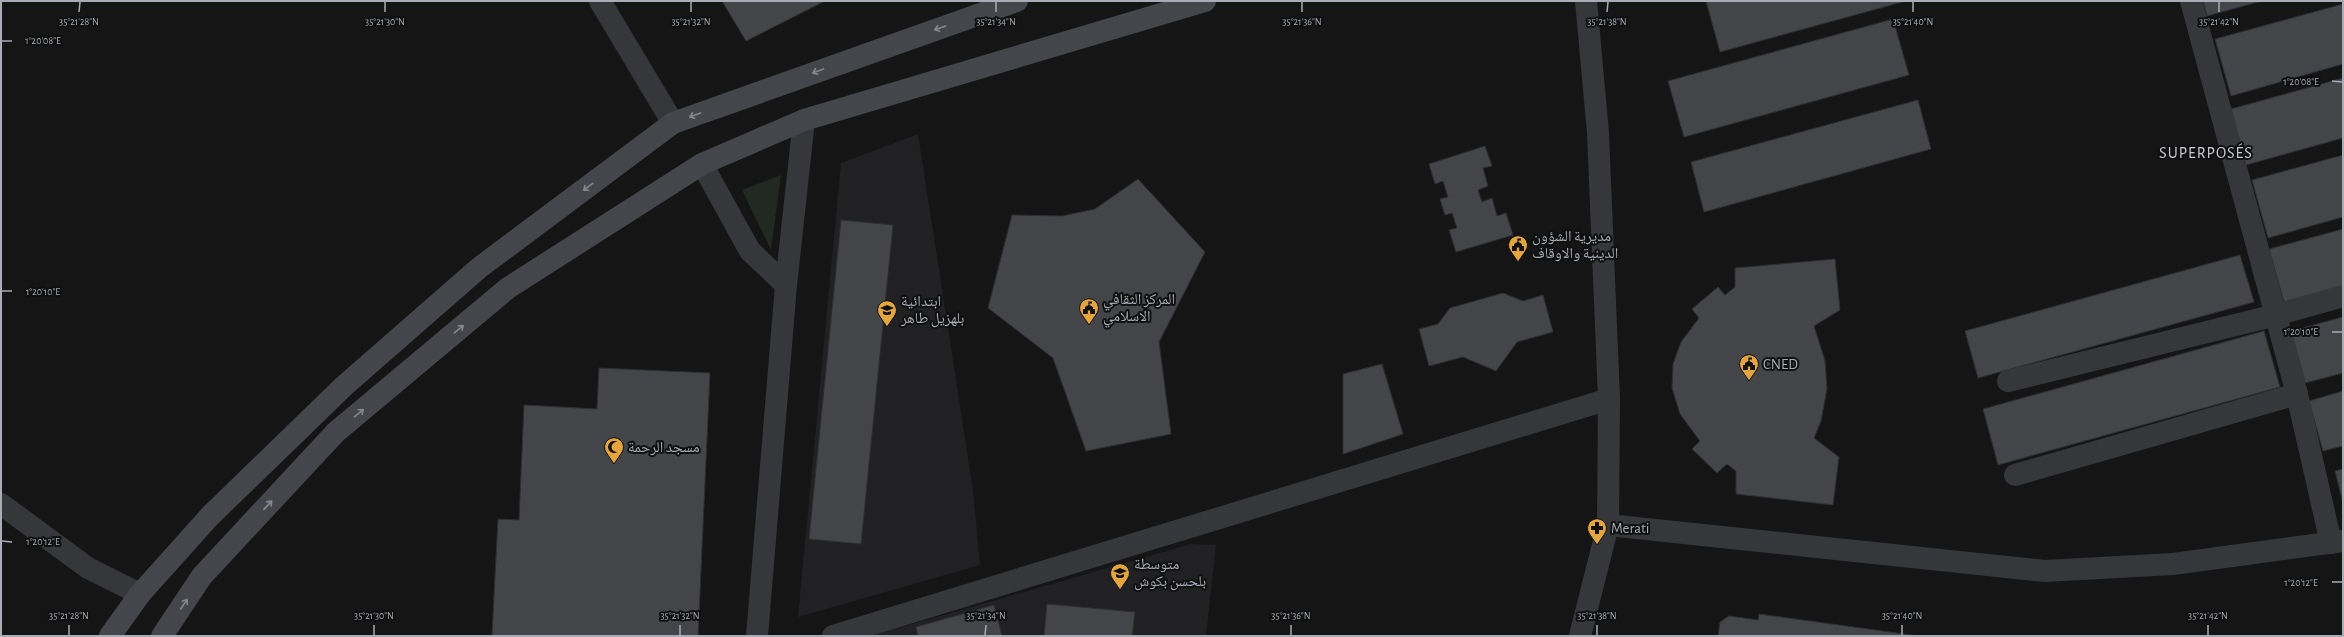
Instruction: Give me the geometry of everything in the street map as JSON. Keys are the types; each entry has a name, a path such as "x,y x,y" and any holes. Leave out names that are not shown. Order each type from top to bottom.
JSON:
{"main road":[{"path":"110,636 140,594 210,516 350,381 479,268 673,123 1017,1"},
{"path":"162,636 202,576 336,432 508,288 702,164 804,120 1205,1"}],"street":[{"path":"600,1 673,123"},
{"path":"1580,636 1608,525 1609,399 1598,133 1586,1"},
{"path":"1608,525 2045,571 2173,564 2337,542 2191,1"},
{"path":"757,636 786,285 804,120"},
{"path":"702,164 750,251 786,285"},
{"path":"2008,382 2276,315 2343,296"},
{"path":"2016,475 2297,394"},
{"path":"833,636 1609,399"},
{"path":"1,504 88,568 140,594"}],"shaded area":[{"name":"ابتدائية بلهزيل طاهر","path":"918,134 973,490 980,565 798,617 841,163"},
{"path":"781,175 771,250 742,190"},
{"name":"متوسطة بلحسن بكوش","path":"1191,544 1216,545 1206,636 870,636"}],"building":[{"path":"722,1 825,1 746,41"},
{"path":"1706,1 1906,1 1720,52"},
{"path":"2203,1 2262,1 2207,16"},
{"path":"2343,4 2343,64 2231,96 2215,39"},
{"path":"1893,19 1909,75 1684,137 1668,81"},
{"path":"2343,78 2343,138 2246,165 2231,109"},
{"path":"1918,100 1931,149 1704,212 1691,162"},
{"path":"1485,146 1492,166 1483,168 1488,186 1478,190 1482,202 1492,198 1497,216 1506,213 1513,235 1456,252 1449,230 1457,228 1452,213 1445,215 1440,199 1448,197 1443,181 1435,184 1429,164"},
{"path":"2343,155 2343,217 2268,238 2252,180"},
{"name":"المركز الثقافي الاسلامي","path":"1138,179 1205,252 1159,342 1171,434 1086,451 1053,358 988,308 1012,215 1062,216 1095,209"},
{"path":"841,220 893,225 861,544 809,539"},
{"path":"2343,229 2343,286 2284,302 2269,249"},
{"path":"2240,255 2254,302 1978,378 1965,331"},
{"name":"CNED","path":"1835,259 1840,310 1814,326 1825,361 1827,389 1821,421 1814,438 1839,457 1833,505 1736,494 1736,471 1727,464 1717,473 1692,449 1700,441 1680,414 1672,388 1673,364 1681,342 1699,318 1692,309 1718,287 1725,295 1735,287 1735,268"},
{"path":"1503,293 1523,301 1543,295 1553,332 1517,342 1496,371 1463,357 1429,366 1419,329 1438,324 1450,308"},
{"path":"2343,317 2343,373 2305,383 2291,331"},
{"path":"2264,331 2280,387 1998,465 1983,409"},
{"path":"1382,364 1403,434 1343,454 1343,374"},
{"name":"مسجد الرحمة","path":"599,368 710,373 698,636 492,636 498,519 519,520 524,405 597,409"},
{"path":"2343,391 2343,446 2323,451 2309,401"},
{"path":"2343,469 2343,503 2335,471"},
{"path":"1047,604 1135,612 1132,636 1044,636"},
{"path":"994,605 1002,636 918,636 916,627"},
{"path":"1759,614 1919,636 1718,636 1720,622 1729,616 1758,620"}],"place":[{"name":"مديرية الشؤون الدينية والاوقاف","path":"1518,262"},
{"name":"المركز الثقافي الاسلامي","path":"1089,325"},
{"name":"ابتدائية بلهزيل طاهر","path":"887,327"},
{"name":"CNED","path":"1749,381"},
{"name":"مسجد الرحمة","path":"614,464"},
{"name":"Merati","path":"1597,545"},
{"name":"متوسطة بلحسن بكوش","path":"1120,590"}],"district":[{"name":"SUPERPOSÉS","path":"2206,152"}]}
